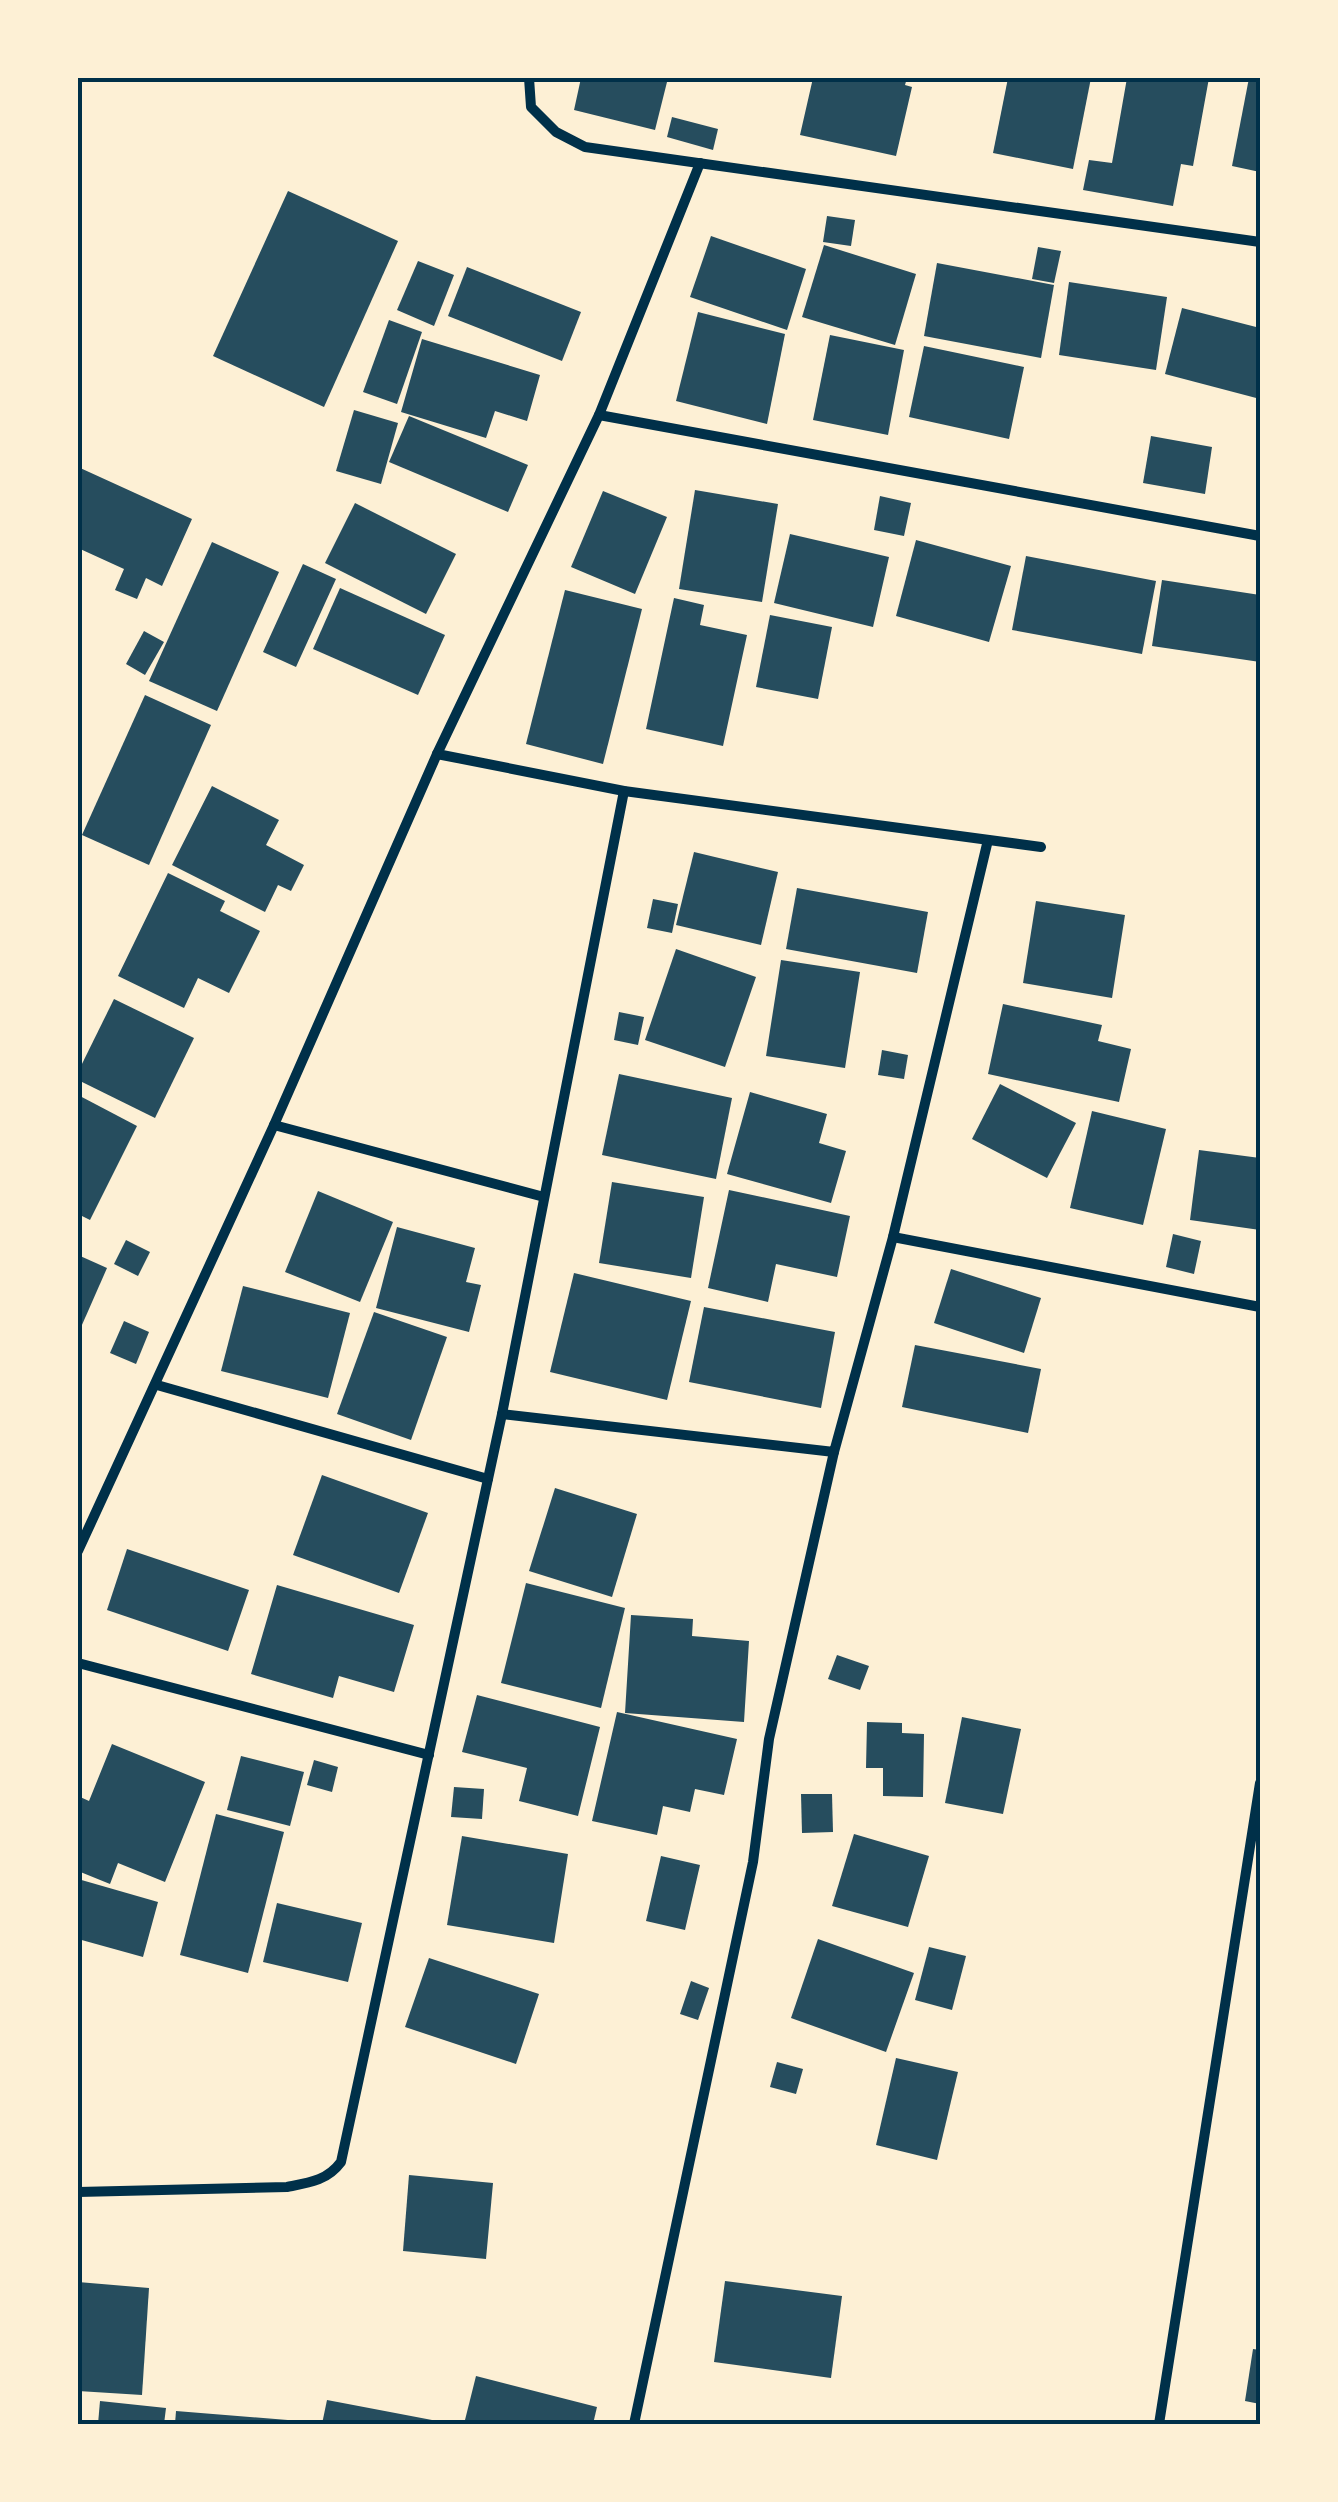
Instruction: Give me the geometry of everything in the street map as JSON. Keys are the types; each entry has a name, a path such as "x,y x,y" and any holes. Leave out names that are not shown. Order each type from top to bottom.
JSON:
{"street":[{"path":"529,78 531,107 556,132 585,147 1260,242"},
{"path":"78,1552 274,1125 437,754 598,415 700,164"},
{"path":"598,415 1260,536"},
{"path":"437,754 624,791 1041,847"},
{"path":"78,2192 286,2187 320,2180 334,2172 345,2150 502,1414 624,791"},
{"path":"634,2424 753,1862 769,1739 834,1452 893,1237 988,840"},
{"path":"274,1125 544,1197"},
{"path":"893,1237 1260,1307"},
{"path":"157,1385 488,1479"},
{"path":"502,1414 834,1452"},
{"path":"78,1664 429,1755"},
{"path":"1159,2424 1260,1783"}],"building":[{"path":"581,78 668,78 655,130 574,110"},
{"path":"813,78 907,78 905,85 912,87 896,156 800,135"},
{"path":"1008,78 1091,78 1073,169 993,153"},
{"path":"1127,78 1209,78 1193,166 1181,164 1173,206 1083,190 1089,160 1112,163"},
{"path":"1249,78 1260,78 1260,172 1232,166"},
{"path":"672,117 718,129 713,150 667,137"},
{"path":"288,191 398,241 324,407 213,356"},
{"path":"827,216 855,220 851,246 823,242"},
{"path":"711,236 806,269 787,330 690,297"},
{"path":"824,245 916,274 895,345 802,317"},
{"path":"1038,247 1061,251 1054,283 1032,279"},
{"path":"418,261 454,275 434,326 397,310"},
{"path":"937,263 1054,285 1041,358 924,336"},
{"path":"467,267 581,312 562,361 448,316"},
{"path":"1069,282 1167,297 1156,370 1059,355"},
{"path":"1182,308 1260,328 1260,399 1165,374"},
{"path":"698,312 785,334 767,424 676,401"},
{"path":"389,320 422,332 397,404 363,392"},
{"path":"830,335 904,350 888,435 813,420"},
{"path":"422,339 540,375 527,421 495,411 486,438 401,412"},
{"path":"924,346 1024,367 1009,439 909,417"},
{"path":"354,410 398,423 381,484 336,471"},
{"path":"409,416 528,465 508,512 389,462"},
{"path":"1151,436 1212,447 1205,494 1143,483"},
{"path":"78,467 192,519 162,586 146,578 137,599 115,590 124,569 78,548"},
{"path":"695,490 778,504 762,602 679,589"},
{"path":"603,491 667,517 635,594 571,567"},
{"path":"880,496 911,503 904,536 874,530"},
{"path":"355,503 456,554 426,614 325,563"},
{"path":"790,534 889,557 873,627 774,603"},
{"path":"916,540 1011,566 989,642 896,616"},
{"path":"212,542 279,572 217,711 149,681"},
{"path":"1026,556 1156,581 1142,654 1012,630"},
{"path":"303,564 336,579 296,667 263,652"},
{"path":"1162,580 1260,595 1260,662 1152,646"},
{"path":"340,588 445,635 418,695 313,649"},
{"path":"565,590 642,609 603,764 526,744"},
{"path":"674,598 704,605 700,625 747,635 723,746 646,729"},
{"path":"770,615 832,627 818,699 756,687"},
{"path":"144,631 164,642 145,675 126,664"},
{"path":"145,695 211,725 149,865 82,835"},
{"path":"212,786 279,820 266,845 304,865 291,891 278,885 265,912 172,865"},
{"path":"694,852 778,872 761,945 676,925"},
{"path":"168,873 225,901 220,911 260,931 229,993 198,978 184,1008 118,976"},
{"path":"797,888 928,912 917,973 786,949"},
{"path":"653,899 678,904 672,933 647,928"},
{"path":"1036,901 1125,915 1112,998 1023,983"},
{"path":"676,949 756,977 725,1067 645,1040"},
{"path":"781,960 860,972 845,1068 766,1056"},
{"path":"114,999 194,1038 155,1118 78,1080 78,1072"},
{"path":"1003,1004 1102,1025 1098,1041 1131,1049 1119,1102 988,1074"},
{"path":"619,1012 644,1017 638,1045 614,1040"},
{"path":"882,1050 908,1055 904,1079 878,1075"},
{"path":"619,1074 732,1098 716,1179 602,1155"},
{"path":"1000,1084 1076,1123 1047,1178 972,1139"},
{"path":"750,1092 827,1114 819,1143 846,1151 831,1203 727,1174"},
{"path":"78,1095 137,1126 90,1220 78,1214"},
{"path":"1092,1111 1166,1129 1143,1225 1070,1208"},
{"path":"1199,1150 1260,1158 1260,1230 1190,1220"},
{"path":"612,1182 704,1197 691,1278 599,1263"},
{"path":"729,1190 850,1216 837,1277 776,1264 768,1302 708,1288"},
{"path":"318,1191 393,1222 360,1302 285,1272"},
{"path":"397,1227 475,1248 466,1282 481,1285 469,1332 376,1308"},
{"path":"1173,1234 1201,1241 1194,1274 1166,1267"},
{"path":"126,1240 150,1252 138,1276 114,1264"},
{"path":"78,1255 107,1268 78,1334"},
{"path":"951,1269 1041,1298 1024,1353 934,1323"},
{"path":"574,1273 691,1301 667,1400 550,1372"},
{"path":"243,1286 350,1313 328,1398 221,1371"},
{"path":"704,1307 835,1332 821,1408 689,1382"},
{"path":"374,1312 447,1337 411,1440 337,1414"},
{"path":"124,1321 149,1332 136,1364 110,1353"},
{"path":"915,1345 1041,1369 1028,1433 902,1407"},
{"path":"322,1475 428,1513 399,1593 293,1555"},
{"path":"555,1488 637,1514 612,1597 529,1571"},
{"path":"127,1549 249,1590 228,1651 107,1610"},
{"path":"526,1583 625,1608 601,1708 501,1683"},
{"path":"277,1585 414,1625 394,1692 339,1676 333,1698 251,1674"},
{"path":"631,1615 693,1619 692,1636 749,1641 744,1722 625,1713"},
{"path":"837,1655 869,1666 860,1690 828,1679"},
{"path":"477,1695 600,1727 578,1816 519,1801 527,1768 462,1752"},
{"path":"617,1712 737,1739 724,1795 695,1789 690,1812 663,1806 657,1835 592,1821"},
{"path":"962,1717 1021,1729 1003,1814 945,1803"},
{"path":"867,1722 902,1723 902,1733 924,1734 923,1797 883,1796 883,1768 866,1768"},
{"path":"112,1744 205,1782 165,1882 118,1863 110,1884 78,1871 78,1796 89,1801"},
{"path":"241,1756 304,1772 290,1826 227,1810"},
{"path":"314,1760 338,1767 332,1792 307,1785"},
{"path":"454,1787 484,1789 482,1819 451,1817"},
{"path":"801,1794 832,1794 833,1832 802,1833"},
{"path":"216,1814 284,1832 248,1973 180,1955"},
{"path":"854,1834 929,1856 908,1927 832,1906"},
{"path":"462,1836 568,1854 554,1943 447,1925"},
{"path":"661,1856 700,1865 685,1930 646,1921"},
{"path":"78,1879 158,1902 143,1957 78,1939"},
{"path":"277,1903 362,1923 348,1982 263,1962"},
{"path":"818,1939 914,1973 886,2052 791,2018"},
{"path":"929,1947 966,1956 952,2010 915,2000"},
{"path":"429,1958 539,1994 516,2064 405,2027"},
{"path":"691,1981 709,1988 698,2020 680,2014"},
{"path":"896,2058 958,2072 937,2160 876,2145"},
{"path":"777,2062 803,2069 796,2094 770,2087"},
{"path":"409,2175 493,2183 486,2259 403,2251"},
{"path":"725,2281 842,2296 831,2378 714,2362"},
{"path":"78,2282 149,2288 142,2395 78,2391"},
{"path":"1253,2349 1260,2350 1260,2404 1245,2401"},
{"path":"476,2376 597,2407 593,2424 464,2424"},
{"path":"327,2400 432,2420 431,2424 322,2424"},
{"path":"100,2401 166,2408 164,2424 98,2424"},
{"path":"176,2411 300,2421 175,2424"}]}
